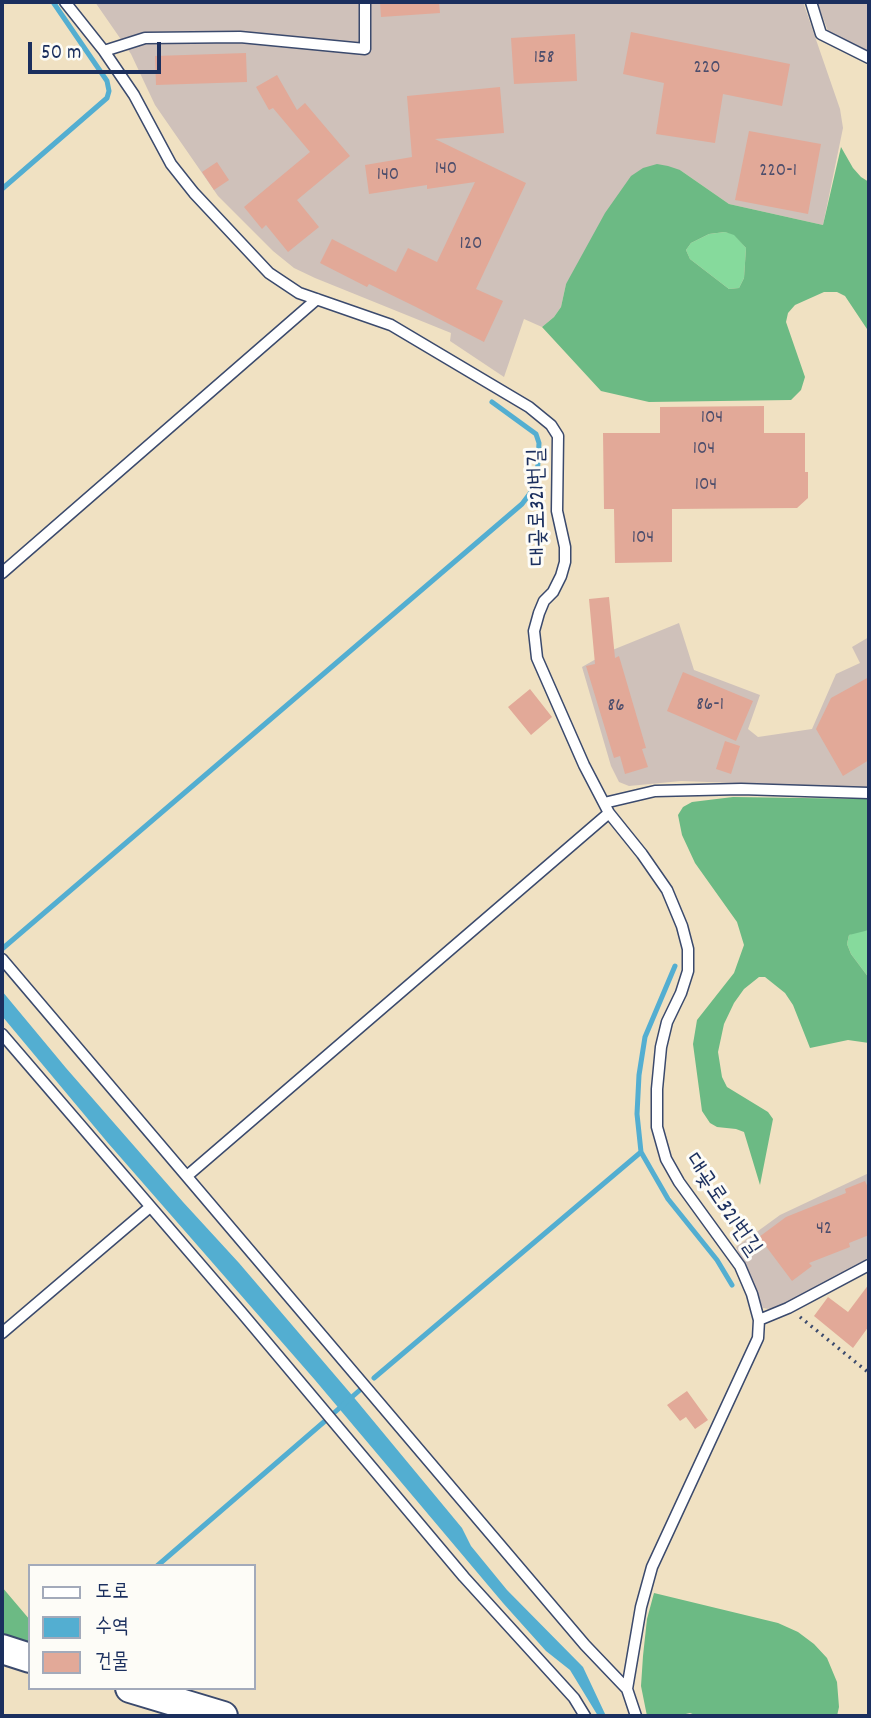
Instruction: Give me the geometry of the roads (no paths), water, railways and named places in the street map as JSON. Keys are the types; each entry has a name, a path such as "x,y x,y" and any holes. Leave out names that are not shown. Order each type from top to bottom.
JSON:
{"street":[{"path":"2,1649 28,1657"},
{"path":"137,1690 223,1716"}],"lane":[{"name":"대곶로321번길","path":"65,2 104,51 134,95 171,164 268,273 299,293 391,325 529,407 551,425 558,436 557,512 565,547 565,562 553,592 544,601 539,613 534,641 537,659 584,765 609,813 667,890 682,926 688,949 688,971 667,1022 661,1047 657,1127 678,1182 740,1266 760,1320"},
{"path":"104,51 145,38 240,37 365,49 365,2"},
{"path":"811,2 821,34 869,58"},
{"path":"2,573 317,299"},
{"path":"604,803 655,791 741,789 869,793"},
{"path":"187,1176 609,813"},
{"path":"2,959 585,1645 627,1689 636,1716"},
{"path":"2,1034 464,1577 574,1698 585,1716"},
{"path":"2,1333 150,1207"},
{"path":"627,1689 641,1607 652,1567 758,1338 760,1320 869,1265"}],"water":[{"path":"2,991 351,1394 462,1528 471,1546 507,1590 583,1667 606,1716 598,1716 570,1670 546,1651 503,1603 2,1016"}],"waterway":[{"path":"2,189 107,98 109,91 107,81 53,2"},
{"path":"2,949 522,504 537,480 539,443 536,434 492,402"},
{"path":"374,1378 641,1152 637,1114 645,1037 675,966"},
{"path":"641,1152 668,1199 717,1260 732,1285"},
{"path":"335,1412 361,1389"},
{"path":"159,1564 325,1421"}]}
